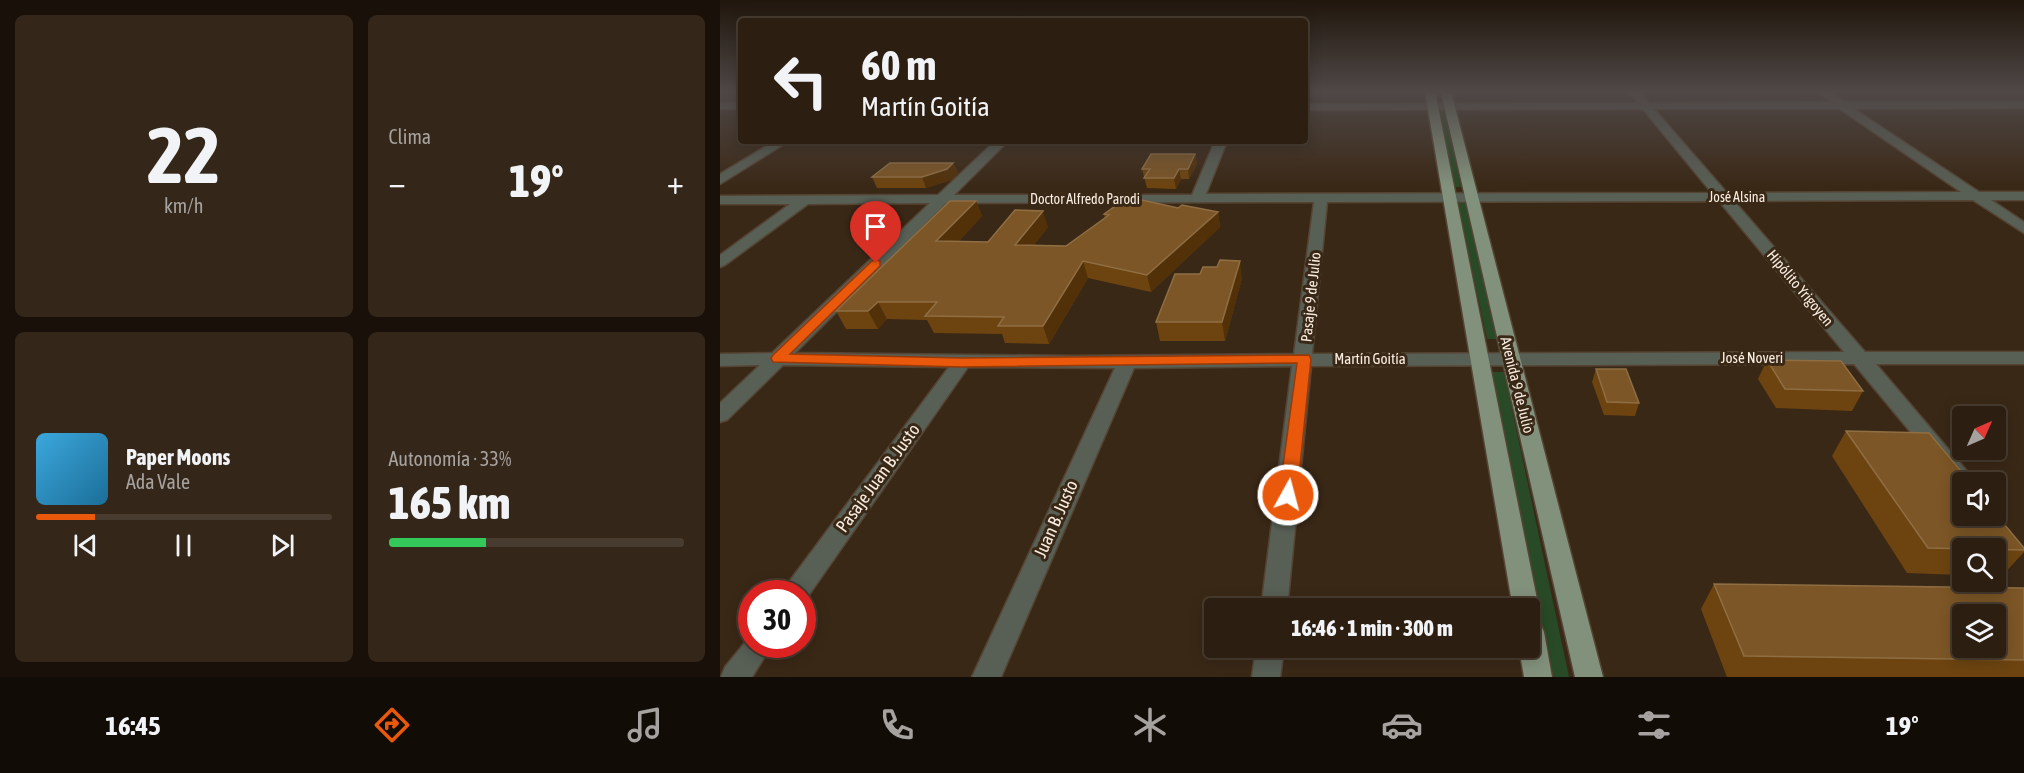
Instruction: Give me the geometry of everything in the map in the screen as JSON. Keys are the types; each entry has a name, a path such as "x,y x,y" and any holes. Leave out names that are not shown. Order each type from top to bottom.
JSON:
{"main road":[{"name":"Avenida 9 de Julio","path":"1436,124 1524,598"},
{"name":"Avenida 9 de Julio","path":"1453,124 1589,677"},
{"path":"1535,658 1538,677"}],"street":[{"name":"Hipólito Yrigoyen","path":"1662,124 1957,472"},
{"path":"1869,124 2024,230"},
{"path":"720,180 778,144"},
{"path":"720,415 999,144"},
{"path":"1197,199 1220,144"},
{"name":"José Alsina","path":"1451,197 2024,196"},
{"name":"Doctor Alfredo Parodi","path":"720,200 1451,197"},
{"name":"Pasaje 9 de Julio","path":"1275,598 1321,199"},
{"path":"720,262 804,200"},
{"name":"Martín Goitía","path":"720,360 778,358 962,362 1127,362 1480,359"},
{"name":"José Noveri","path":"1480,359 2024,358"},
{"name":"Pasaje Juan B. Justo","path":"805,580 962,362"},
{"name":"Juan B. Justo","path":"986,677 1127,362"},
{"path":"735,677 749,658"},
{"path":"1266,677 1269,658"}],"green space":[{"path":"1442,124 1448,124 1461,187 1454,187"},
{"path":"1457,200 1465,200 1498,339 1487,339"},
{"path":"1492,372 1504,372 1569,677 1551,677 1540,620 1540,598 1536,598"}],"building":[{"path":"1151,154 1195,154 1188,169 1179,169 1174,178 1144,178 1150,169 1142,169"},
{"path":"890,163 953,163 947,169 922,177 872,177"},
{"path":"1128,197 1178,208 1182,205 1218,212 1147,275 1083,261 1043,326 998,326 1004,317 925,316 937,302 878,302 868,311 836,311 950,201 976,201 936,241 988,242 1015,210 1043,211 1015,245 1066,246 1109,215 1104,214"},
{"path":"1220,260 1240,261 1222,322 1156,322 1175,274 1200,274 1203,267 1217,267"},
{"path":"1767,360 1841,361 1863,391 1785,389"},
{"path":"1596,369 1626,369 1639,403 1607,402"},
{"path":"1846,431 1929,433 1962,472 1952,472 1952,526 2006,526 2024,550 2006,550 2006,538 1952,538 1952,548 1928,548"},
{"path":"1714,584 1952,587 1952,592 2006,592 2006,588 2024,588 2024,660 1744,656"}],"route":[{"path":"876,263 778,358 962,362 1304,359 1288,495"}]}
